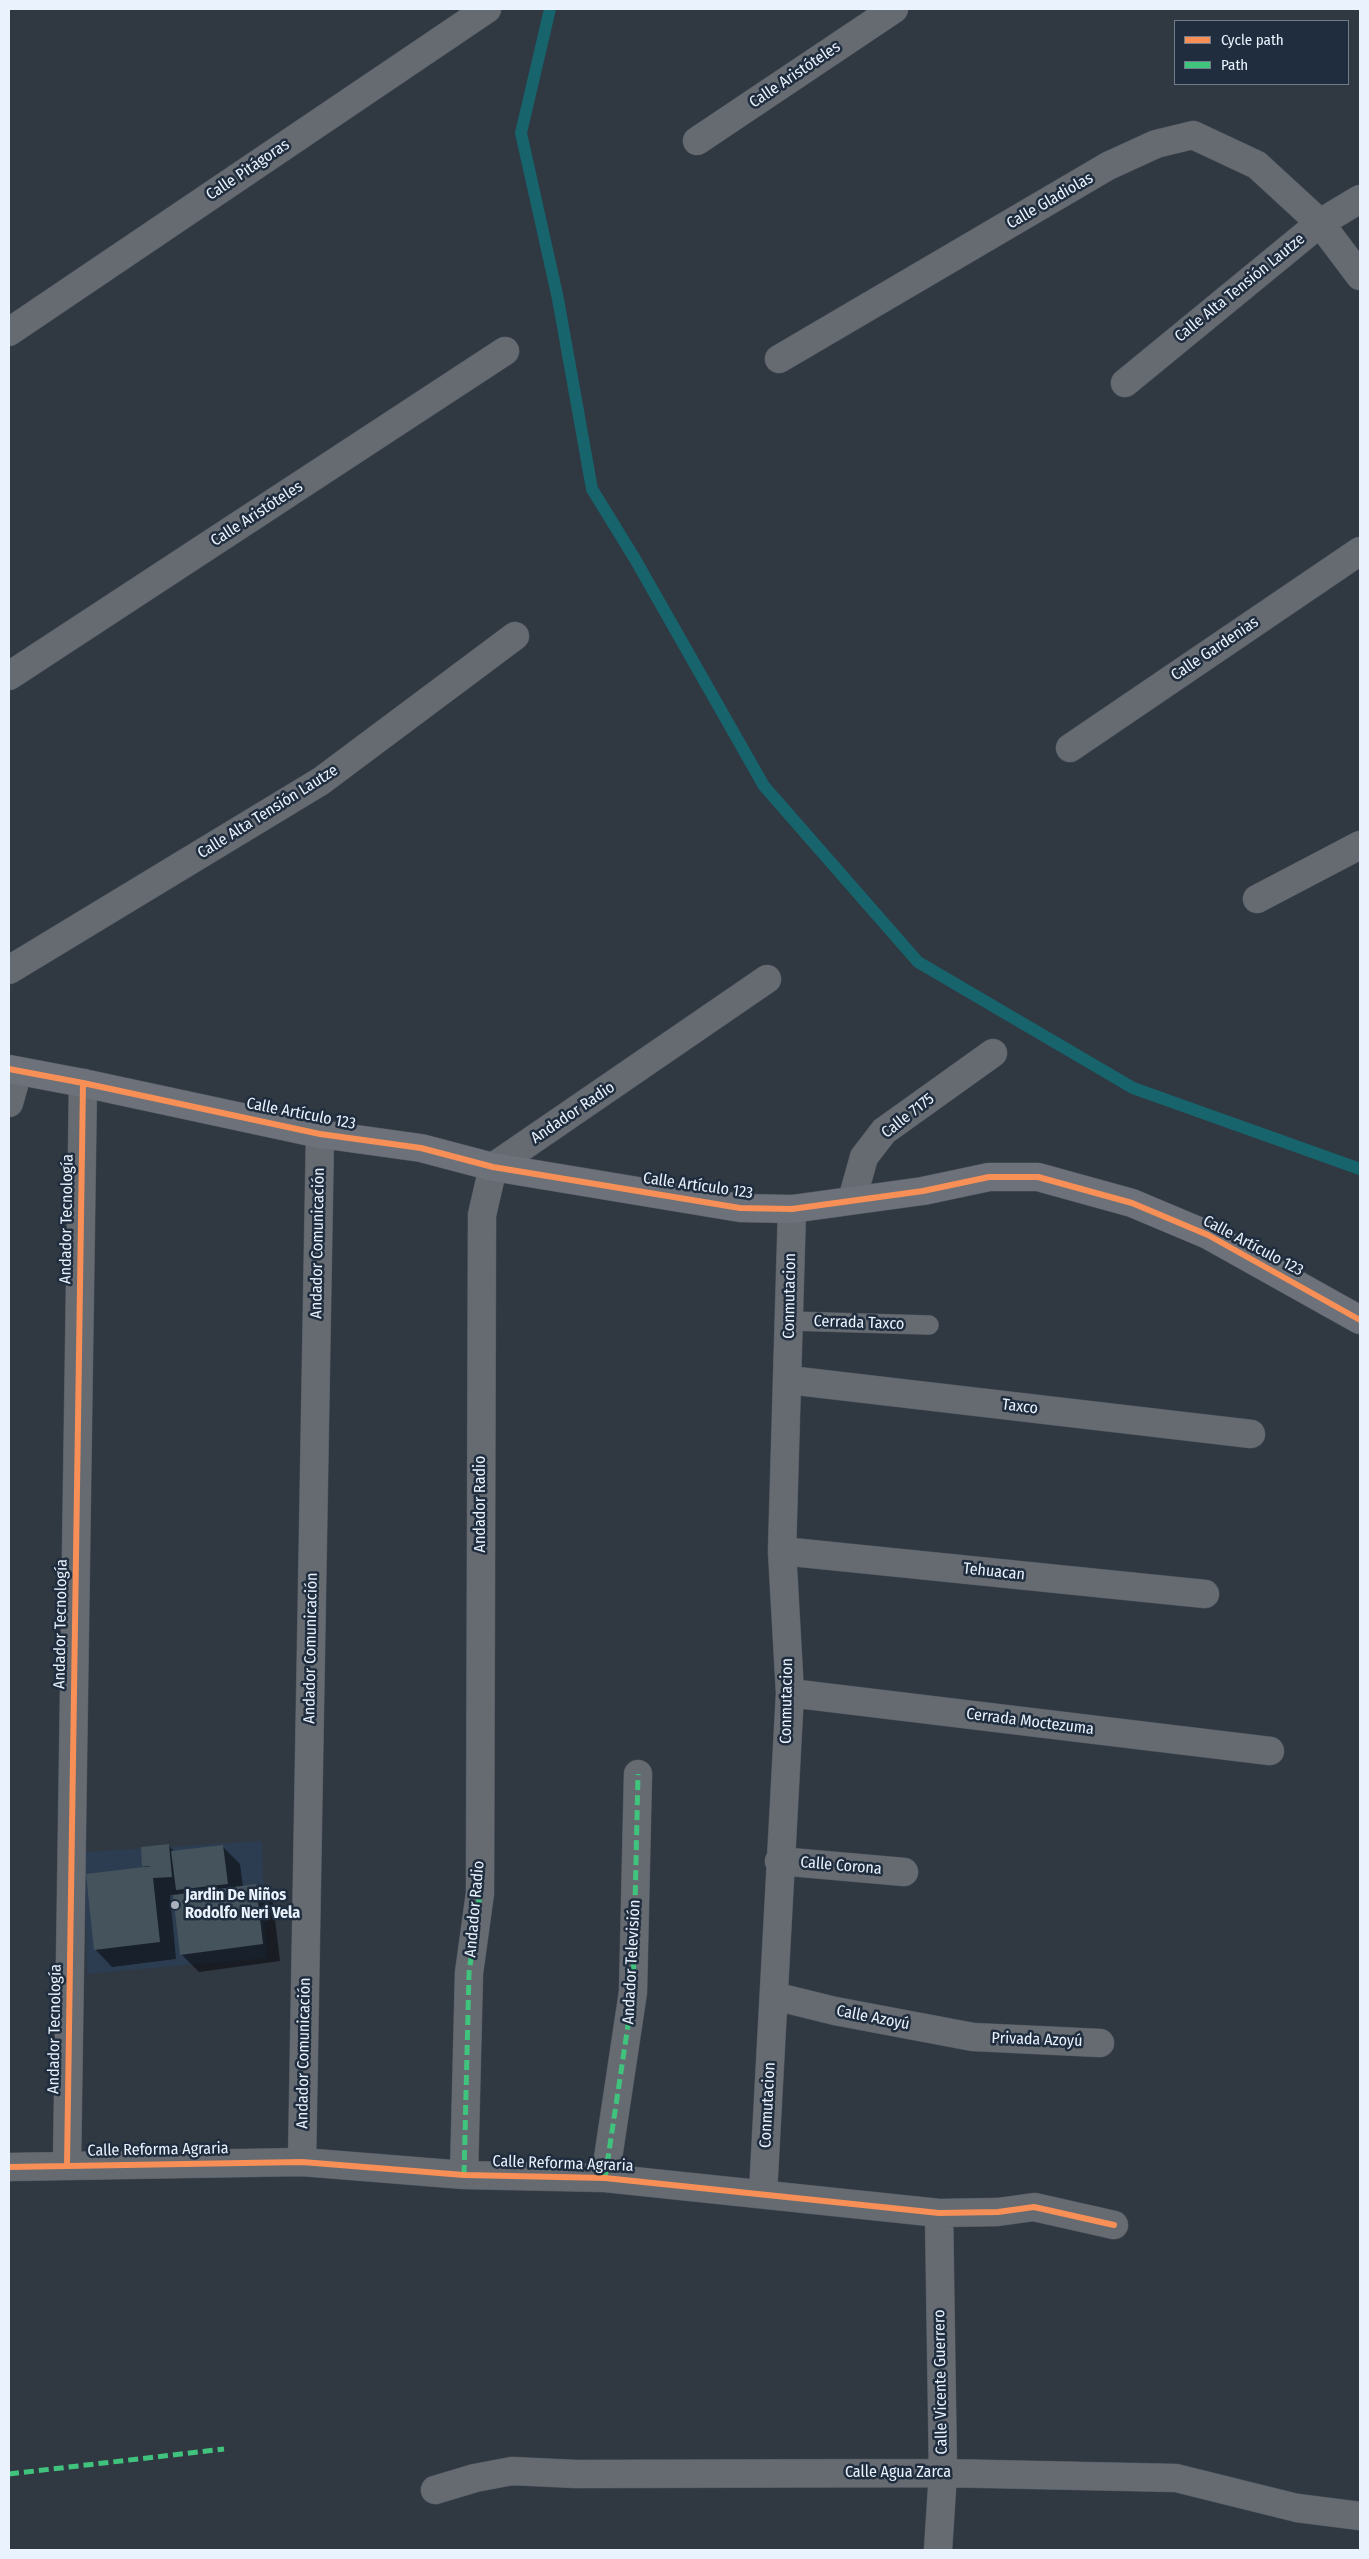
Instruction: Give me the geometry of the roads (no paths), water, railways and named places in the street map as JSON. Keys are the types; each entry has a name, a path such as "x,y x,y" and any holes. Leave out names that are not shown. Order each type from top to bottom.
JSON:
{"street":[{"name":"Calle Pitágoras","path":"9,332 487,9"},
{"name":"Calle Aristóteles","path":"697,141 894,9"},
{"name":"Calle Gladiolas","path":"779,360 1108,166 1156,144 1193,135 1257,165 1320,223 1360,276"},
{"name":"Calle Alta Tensión Lautze","path":"1124,383 1320,223 1360,198"},
{"name":"Calle Aristóteles","path":"9,676 505,351"},
{"name":"Calle Gardenias","path":"1070,748 1360,550"},
{"name":"Calle Alta Tensión Lautze","path":"9,970 321,781 516,636"},
{"path":"1257,899 1360,845"},
{"name":"Andador Radio","path":"464,2175 469,1973 480,1893 482,1215 493,1167 767,979"},
{"name":"Calle 7175","path":"852,1200 864,1157 884,1131 993,1053"},
{"path":"9,1103 13,1070"},
{"name":"Calle Artículo 123","path":"13,1070 83,1083 320,1134 421,1148 493,1167 740,1208 792,1209 923,1190 989,1177 1038,1177 1132,1203 1208,1235 1360,1320"},
{"name":"Andador Tecnología","path":"67,2165 83,1083"},
{"name":"Andador Comunicación","path":"302,2162 320,1134"},
{"name":"Conmutacion","path":"763,2193 774,1996 779,1861 790,1693 782,1551 789,1380 792,1209"},
{"name":"Taxco","path":"789,1380 1250,1434"},
{"name":"Tehuacan","path":"782,1551 1206,1594"},
{"name":"Cerrada Moctezuma","path":"790,1693 1270,1751"},
{"name":"Andador Televisión","path":"606,2178 633,1992 638,1774"},
{"name":"Calle Corona","path":"779,1861 904,1872"},
{"name":"Calle Azoyú","path":"774,1996 835,2011 973,2037"},
{"name":"Privada Azoyú","path":"973,2037 1100,2043"},
{"name":"Calle Reforma Agraria","path":"9,2167 302,2162 464,2175 606,2178 939,2213 998,2212 1034,2207 1114,2225"},
{"name":"Calle Vicente Guerrero","path":"938,2550 943,2473 939,2213"},
{"name":"Calle Agua Zarca","path":"435,2490 475,2478 512,2471 576,2474 943,2473 1176,2478 1297,2508 1360,2516"}],"lane":[{"name":"Cerrada Taxco","path":"789,1321 929,1325"}],"waterway":[{"path":"550,9 521,133 558,299 592,489 635,559 764,786 918,962 1133,1088 1360,1169"}],"place":[{"name":"Jardin De Niños Rodolfo Neri Vela","path":"175,1905"}]}
